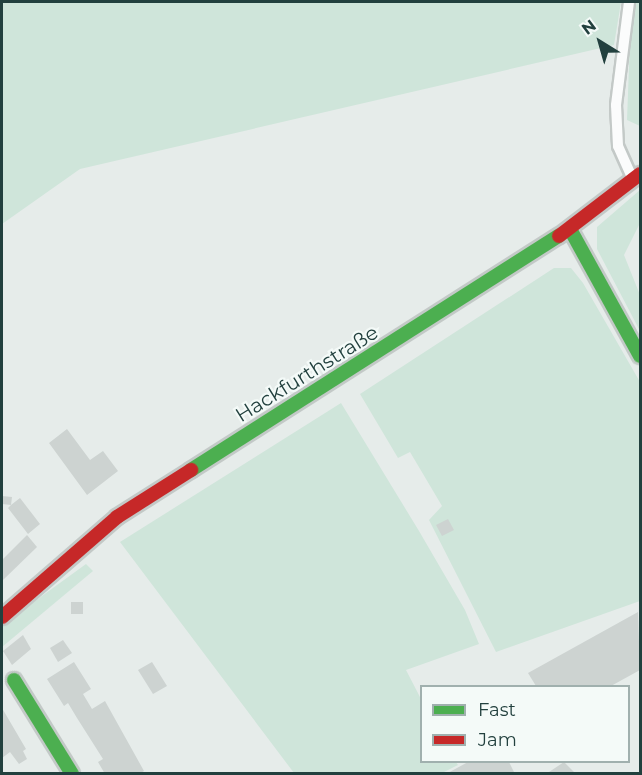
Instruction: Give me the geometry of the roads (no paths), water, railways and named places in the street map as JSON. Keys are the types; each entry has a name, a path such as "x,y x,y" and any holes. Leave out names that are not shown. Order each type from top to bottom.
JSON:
{"street":[{"name":"Hackfurthstraße","path":"2,616 117,517 570,229 637,177"},
{"path":"570,229 640,356"},
{"path":"14,680 72,774"}],"lane":[{"path":"629,2 616,105 618,146 637,177"}]}
